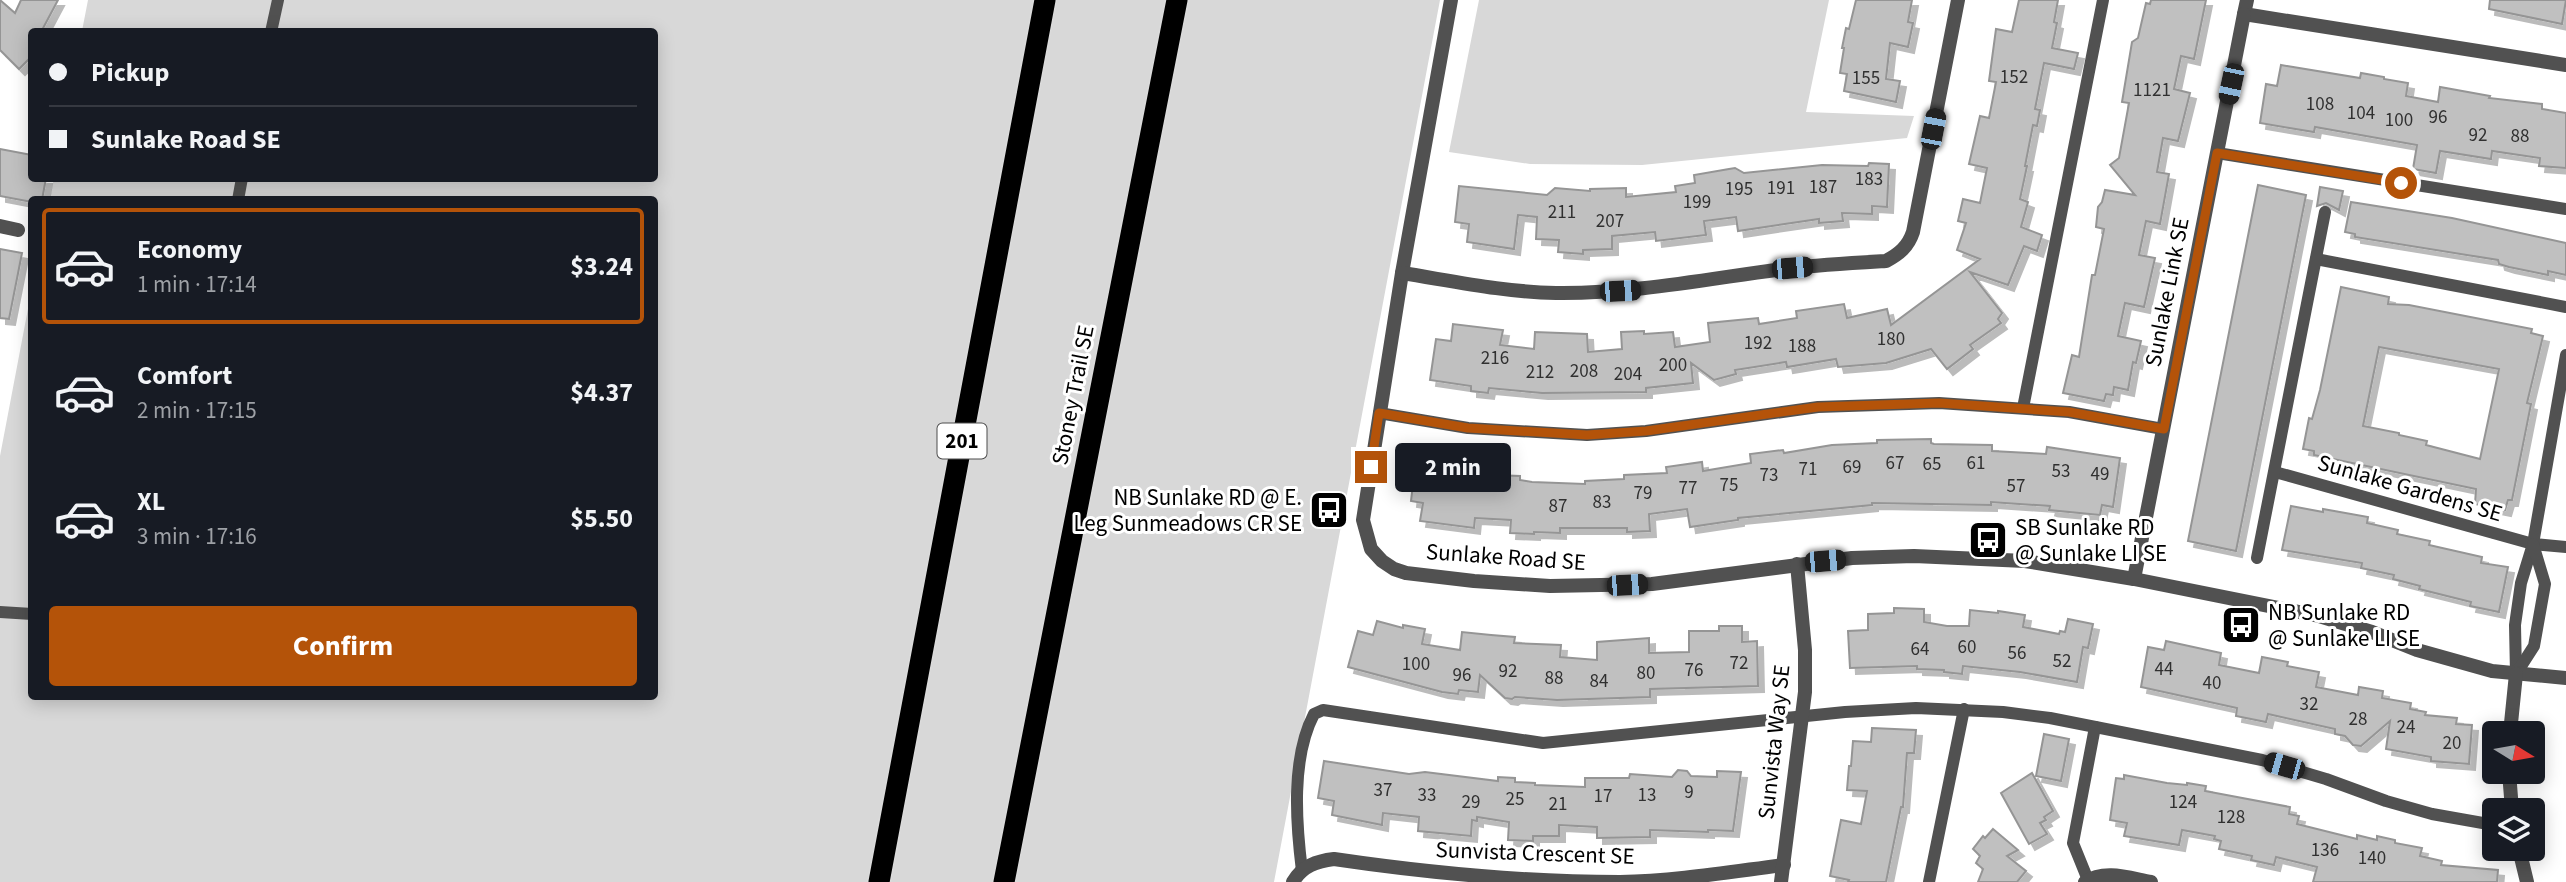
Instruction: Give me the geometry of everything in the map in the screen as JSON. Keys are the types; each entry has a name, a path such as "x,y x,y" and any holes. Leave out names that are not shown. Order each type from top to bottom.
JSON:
{"highway":[{"name":"201","path":"879,882 1045,0"},
{"name":"Stoney Trail SE","path":"1005,882 1178,0"}],"street":[{"name":"Sunlake Road SE","path":"1451,0 1402,273 1363,520 1371,549 1394,569 1406,573 1474,581 1603,587 1652,584 1797,564 1902,556 2025,561 2134,579 2319,616 2466,665 2516,674 2566,678"},
{"path":"1402,273 1515,290 1599,292 1641,290 1792,268 1886,261 1904,249 1913,232 1958,0"},
{"path":"2246,7 2566,65"},
{"name":"Sunlake Link SE","path":"2134,579 2246,7"},
{"path":"0,226 18,230"},
{"name":"Sunvista Way SE","path":"1781,882 1803,717 1805,650 1797,564"},
{"path":"2511,721 2516,674"},
{"name":"Sunvista Crescent SE","path":"1298,876 1319,861 1334,859 1427,873 1513,880 1622,882 1701,876 1784,865"},
{"path":"2522,861 2527,882"},
{"path":"2086,881 2112,874 2151,882"}],"lane":[{"path":"272,28 278,0"},
{"path":"2023,408 2103,0"},
{"path":"2217,153 2566,209"},
{"path":"2257,558 2325,212"},
{"path":"2316,259 2566,307"},
{"path":"2516,674 2515,625 2521,583 2533,544 2566,355"},
{"path":"1379,413 1468,428 1587,435 1646,431 1818,407 1939,403 2069,412 2164,429"},
{"name":"Sunlake Gardens SE","path":"2275,471 2533,544 2566,547"},
{"path":"2516,674 2534,646 2545,584 2533,544"},
{"path":"0,612 28,614"},
{"path":"1298,876 1296,810 1299,780 1307,728 1314,714 1323,710 1543,743 1803,717 1916,708 1964,709 2050,718 2262,760 2386,801 2432,814 2482,823"},
{"path":"1929,882 1964,709"},
{"path":"2086,881 2073,843 2095,727"}],"shaded area":[{"path":"88,0 1440,0 1274,882 0,882 0,456 28,309 28,700 658,700 658,196 51,196 53,182 658,182 658,28 83,28"},
{"path":"1479,0 1829,0 1806,112 1914,116 1907,138 1642,165 1530,164 1449,152"}],"building":[{"path":"0,0 15,13 21,0 58,0 43,28 28,28 28,60 19,69 0,50"},
{"path":"1856,0 1912,0 1908,22 1913,23 1908,47 1890,43 1886,79 1900,81 1896,102 1844,91 1847,74 1840,73 1842,48"},
{"path":"2019,0 2058,0 2052,48 2078,53 2074,69 2044,63 2035,109 2040,110 2037,126 2033,125 2020,199 2028,202 2021,227 2042,235 2037,251 2024,246 2008,285 1970,272 2002,313 1998,319 2001,323 1970,345 1973,349 1947,369 1931,349 1886,363 1838,367 1836,359 1787,367 1786,362 1735,370 1736,374 1714,380 1691,363 1693,383 1646,388 1646,392 1542,393 1489,388 1488,393 1471,391 1471,386 1430,380 1436,339 1451,341 1453,324 1503,330 1500,345 1534,349 1535,332 1587,334 1588,352 1622,349 1621,332 1673,332 1675,347 1710,342 1708,323 1758,318 1759,324 1797,318 1796,311 1844,304 1847,318 1887,309 1891,325 1980,259 1957,250 1966,223 1958,221 1963,199 1980,203 1987,168 1969,164 1980,116 1989,118 1996,82 1989,81 1996,29 2012,32"},
{"path":"2151,0 2206,0 2194,59 2181,56 2174,89 2190,93 2178,141 2163,138 2157,172 2169,174 2160,224 2146,221 2139,255 2155,258 2144,307 2125,303 2118,336 2141,341 2136,363 2133,362 2128,390 2114,387 2113,395 2106,394 2104,401 2063,393 2072,355 2079,357 2092,275 2095,275 2104,229 2096,227 2098,207 2105,190 2135,195 2110,165 2119,158 2129,103 2122,102 2132,42 2138,38 2146,3 2150,4"},
{"path":"2490,0 2566,0 2562,24 2489,9"},
{"path":"2281,65 2360,78 2361,73 2384,77 2408,83 2406,96 2438,102 2440,87 2490,96 2489,98 2542,104 2542,109 2566,113 2566,168 2539,166 2540,158 2492,151 2491,159 2440,151 2436,173 2413,169 2417,145 2315,127 2314,132 2260,123 2266,84 2277,86"},
{"path":"0,149 28,154 28,182 45,182 43,196 28,196 28,201 0,196"},
{"path":"1869,163 1889,164 1887,207 1872,206 1872,214 1842,213 1843,221 1819,223 1819,219 1738,231 1736,217 1704,221 1706,235 1656,241 1655,232 1612,236 1612,249 1583,250 1583,254 1558,252 1559,240 1536,239 1537,217 1518,215 1514,249 1467,242 1469,224 1455,222 1459,186 1547,195 1555,188 1590,191 1626,188 1626,197 1676,192 1675,186 1695,183 1694,175 1735,168 1744,173 1822,165 1868,166"},
{"path":"2258,185 2306,195 2236,551 2188,541"},
{"path":"2320,187 2343,191 2339,210 2326,203 2317,206"},
{"path":"2351,202 2452,218 2566,243 2566,275 2548,271 2548,275 2499,264 2498,260 2355,237 2355,234 2345,232"},
{"path":"0,249 22,253 9,319 0,318"},
{"path":"2341,287 2389,297 2388,304 2409,305 2532,329 2531,333 2543,336 2527,403 2531,404 2512,500 2508,500 2505,510 2475,504 2476,489 2314,455 2314,451 2303,449 2309,418 2312,419","holes":["2379,347 2499,369 2480,459 2426,445 2427,441 2399,433 2363,426"]},
{"path":"1931,439 1934,444 1992,445 1992,451 2046,454 2047,447 2120,458 2113,507 2102,505 2100,515 2049,510 2050,506 1991,502 1991,505 1872,503 1738,518 1690,527 1687,509 1649,514 1650,531 1627,532 1627,528 1560,528 1560,533 1534,534 1510,533 1511,520 1475,518 1474,528 1420,521 1423,503 1411,501 1416,459 1494,467 1493,475 1520,476 1520,480 1532,482 1585,484 1585,481 1624,479 1624,475 1667,473 1666,467 1702,462 1703,471 1751,463 1750,454 1877,443 1877,440"},
{"path":"2291,506 2368,517 2367,523 2398,530 2397,534 2430,541 2429,545 2482,557 2481,563 2508,567 2499,612 2470,606 2471,602 2419,589 2420,586 2393,579 2394,575 2361,568 2362,563 2282,550"},
{"path":"1894,608 1924,609 1924,622 1947,626 1969,626 1970,610 2025,615 2023,627 2059,634 2060,631 2065,632 2068,619 2093,624 2088,648 2083,647 2077,682 1963,666 1962,674 1917,669 1917,666 1850,668 1848,631 1868,630 1868,614 1894,613"},
{"path":"1377,621 1403,628 1403,625 1425,629 1422,644 1460,650 1462,632 1515,637 1514,643 1561,645 1560,657 1597,660 1597,642 1649,638 1649,653 1689,652 1689,631 1719,631 1719,626 1742,626 1742,642 1757,641 1758,686 1650,689 1650,697 1512,699 1505,698 1480,675 1478,692 1442,692 1348,667 1358,631 1373,635"},
{"path":"2166,641 2221,653 2219,665 2259,673 2262,657 2288,662 2287,666 2319,672 2316,687 2358,695 2359,687 2383,691 2382,698 2411,703 2410,709 2426,712 2425,715 2457,718 2456,724 2472,725 2469,764 2431,761 2431,757 2386,749 2390,721 2361,746 2353,745 2345,736 2335,734 2335,729 2268,714 2266,722 2236,716 2237,708 2141,687 2148,647 2164,650"},
{"path":"1872,728 1916,730 1914,753 1907,753 1903,807 1886,882 1848,882 1849,880 1830,876 1841,820 1861,824 1867,791 1847,790 1849,766 1853,741 1871,742"},
{"path":"2044,734 2069,739 2061,781 2036,776"},
{"path":"1324,761 1409,774 1425,772 1498,781 1498,777 1515,778 1515,782 1535,785 1585,787 1585,778 1629,778 1630,774 1672,777 1678,770 1687,771 1691,776 1717,777 1717,771 1741,772 1733,831 1650,830 1650,837 1597,838 1597,827 1559,825 1559,836 1533,836 1533,841 1508,840 1509,822 1477,817 1477,821 1472,820 1471,836 1418,831 1419,817 1383,813 1382,825 1332,815 1334,801 1318,798"},
{"path":"2032,773 2053,811 2040,823 2047,834 2029,844 2001,793"},
{"path":"2124,775 2167,783 2206,786 2205,791 2290,807 2289,814 2299,816 2297,824 2357,839 2357,835 2377,840 2377,836 2395,840 2395,843 2422,848 2420,856 2442,861 2441,865 2498,870 2497,882 2313,882 2317,867 2276,857 2274,865 2251,860 2252,856 2219,849 2221,841 2214,839 2215,836 2182,830 2179,845 2124,836 2127,823 2110,820 2116,778 2124,779"},
{"path":"1993,829 2018,850 2007,856 2026,871 2017,882 1978,882 1983,869 1976,863 1980,856 1973,849 1983,836 1985,838"}],"place":[{"name":"NB Sunlake RD @ E. Leg Sunmeadows CR SE","path":"1329,510"},
{"name":"SB Sunlake RD @ Sunlake LI SE","path":"1988,540"},
{"name":"NB Sunlake RD @ Sunlake LI SE","path":"2241,625"}],"route":[{"path":"1371,467 1379,413 1468,428 1587,435 1646,431 1818,407 1939,403 2069,412 2164,429 2217,153 2401,183"}]}
